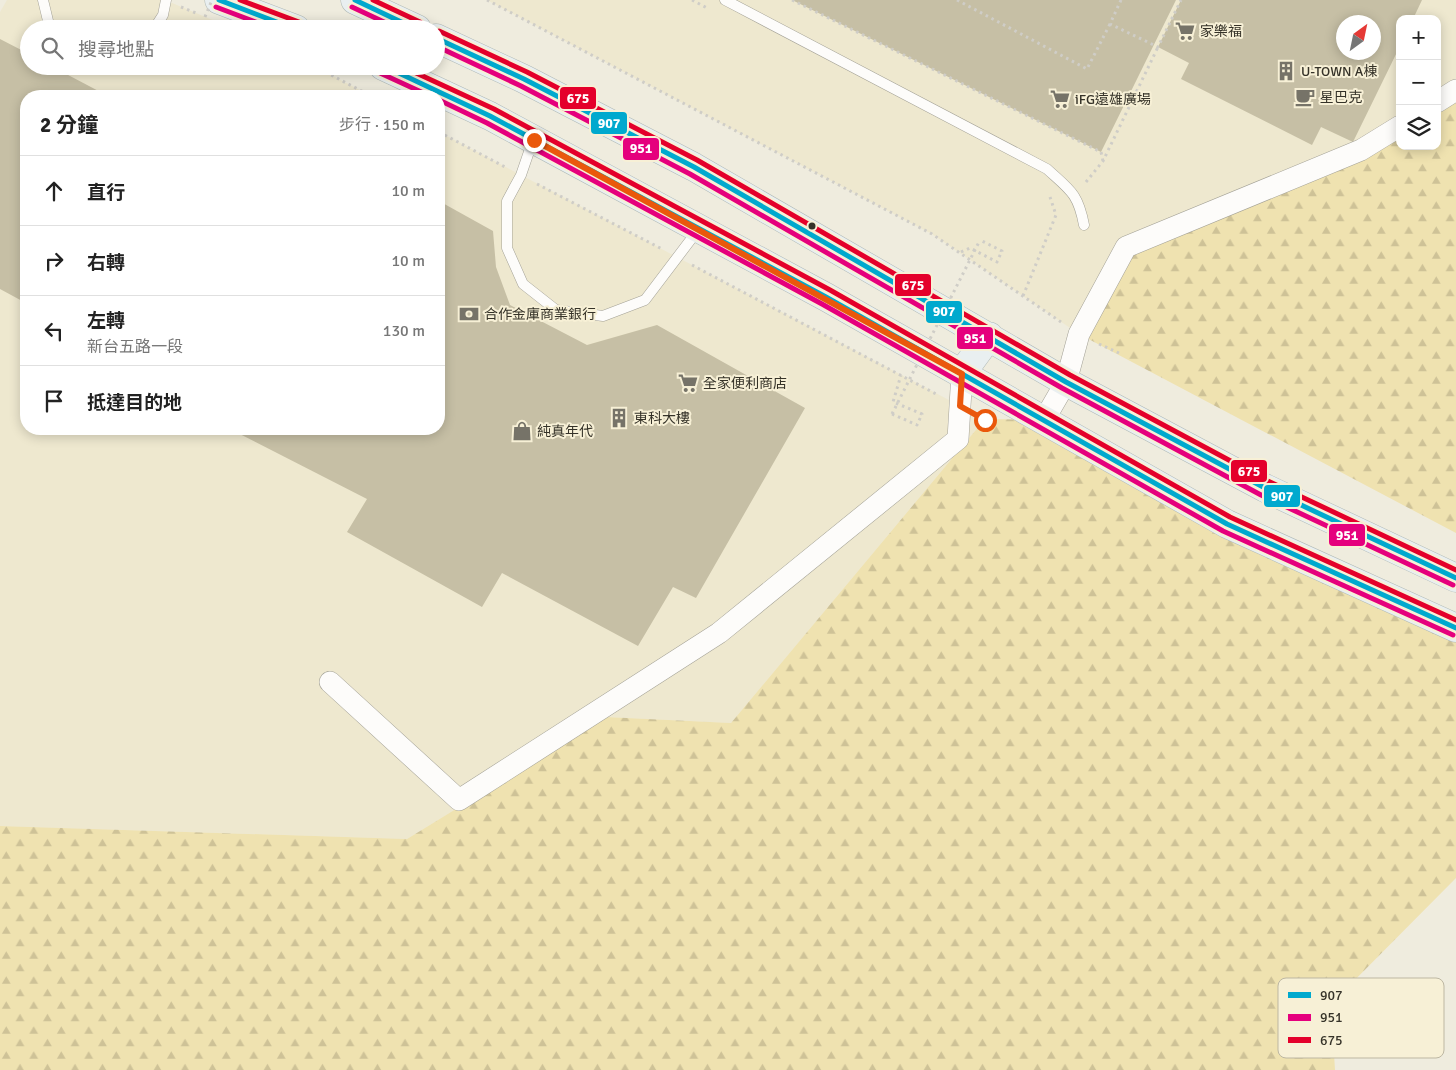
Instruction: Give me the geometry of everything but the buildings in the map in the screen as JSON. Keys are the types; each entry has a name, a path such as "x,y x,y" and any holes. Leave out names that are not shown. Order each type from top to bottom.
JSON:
{"main road":[{"path":"219,0 272,20"},
{"path":"356,0 398,20"},
{"path":"445,42 524,79 694,167 1066,382 1264,488 1456,578"},
{"path":"402,75 434,90"},
{"path":"445,95 490,116 698,230 826,297 1228,524 1456,628"},
{"path":"962,374 989,336"}],"street":[{"path":"1441,95 1456,86"},
{"path":"1441,99 1456,90"},
{"path":"1079,334 1079,312 1116,241 1354,146 1396,121"},
{"path":"1044,420 1066,382 1079,334 1126,247 1361,150 1396,128"},
{"path":"330,682 460,800 719,633 958,439 962,374"}],"lane":[{"path":"43,0 48,20"},
{"path":"160,20 163,15 166,0"},
{"path":"725,0 1047,169 1073,193 1080,205 1084,225"},
{"path":"534,140 521,175 507,201 507,248 523,284 556,310 603,316 645,300 698,230"}],"path":[{"path":"204,20 212,0"},
{"path":"487,0 923,229 1079,334 1119,354"},
{"path":"692,0 710,9"},
{"path":"792,0 1101,152 1103,161"},
{"path":"957,0 1087,69 1122,0"},
{"path":"1023,296 1056,215 1048,190 1073,193 1089,179 1103,161 1182,0"},
{"path":"1110,24 1158,47"},
{"path":"331,75 360,90"},
{"path":"445,135 960,406"},
{"path":"901,375 893,402 922,414 917,425 892,414 980,240 1002,251 997,262 970,248 961,253"}],"shaded area":[{"path":"7,0 165,0 213,20 20,20 20,75 331,75 360,90 20,90 20,435 445,435 445,135 985,419 731,723 606,717 407,839 0,826 0,12"},
{"path":"487,0 1456,0 1456,90 1441,99 1441,15 1396,15 1396,129 1079,334 932,234"}],"green space":[{"path":"1456,90 1456,533 1079,334 1126,247 1396,127 1396,150 1441,150 1441,99"},
{"path":"985,419 1044,420 1456,628 1456,878 1357,978 1278,978 1278,1058 1334,1058 1335,1070 0,1070 0,826 407,839 606,717 731,723"}],"transit line":[{"name":"907","path":"219,0 271,20"},
{"name":"675","path":"240,0 294,20"},
{"name":"907","path":"355,0 397,20"},
{"name":"675","path":"373,0 416,20"},
{"name":"951","path":"216,7 250,20"},
{"name":"951","path":"352,7 380,20"},
{"name":"675","path":"445,34 527,72 697,160 1070,375 1268,481 1456,570"},
{"name":"907","path":"445,42 524,79 694,167 1066,382 1265,488 1456,578"},
{"name":"951","path":"445,50 521,86 690,174 1062,388 1261,495 1453,585"},
{"name":"951","path":"384,75 417,90"},
{"name":"907","path":"403,75 435,90"},
{"name":"675","path":"420,75 494,109 830,290 1230,517 1456,620"},
{"name":"907","path":"445,95 490,116 826,297 1227,524 1456,628"},
{"name":"951","path":"445,103 487,123 822,304 1223,531 1453,635"}],"place":[{"name":"家樂福","path":"1185,31"},
{"name":"U-TOWN A棟","path":"1286,71"},
{"name":"星巴克","path":"1305,97"},
{"name":"iFG遠雄廣場","path":"1060,99"},
{"name":"合作金庫商業銀行","path":"469,314"},
{"name":"全家便利商店","path":"688,383"},
{"name":"東科大樓","path":"619,418"},
{"name":"純真年代","path":"522,431"}],"route":[{"path":"534,140 698,230 826,297 962,374 960,406 985,420"}]}
